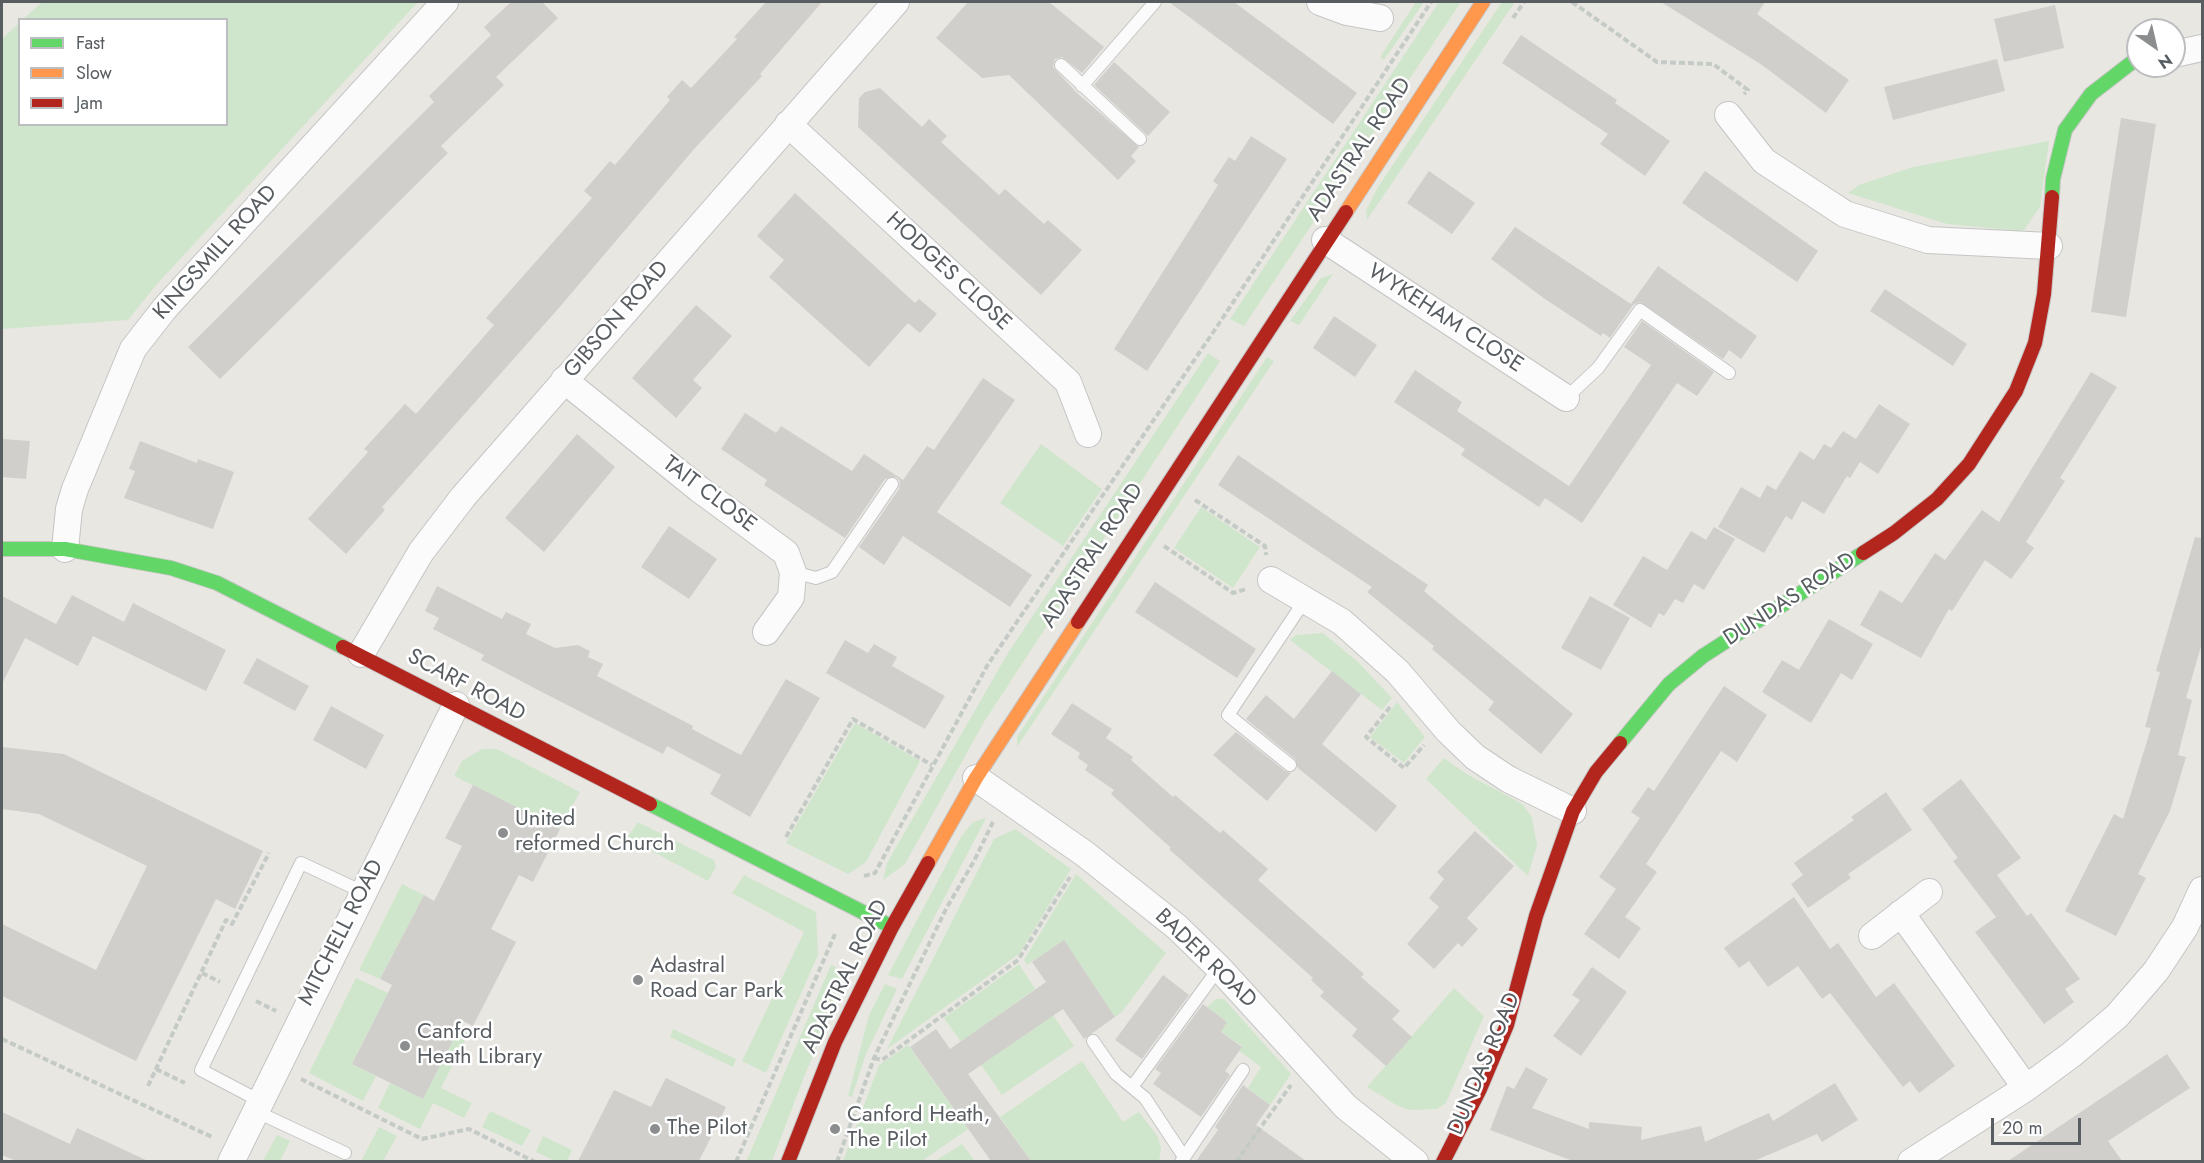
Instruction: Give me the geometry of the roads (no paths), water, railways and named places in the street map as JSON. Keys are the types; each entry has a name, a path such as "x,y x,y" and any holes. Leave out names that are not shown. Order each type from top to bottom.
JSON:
{"street":[{"name":"KINGSMILL ROAD","path":"65,549 69,509 75,489 133,349 165,308 445,2"},
{"name":"GIBSON ROAD","path":"361,654 421,552 463,497 896,2"},
{"path":"1320,2 1347,12 1380,18"},
{"name":"ADASTRAL ROAD","path":"788,1161 835,1042 892,927 976,778 1325,240 1483,2"},
{"path":"2186,51 2202,48"},
{"name":"DUNDAS ROAD","path":"1443,1161 1480,1089 1507,1025 1536,916 1573,811 1596,772 1669,684 1703,656 1894,533 1937,499 1969,464 2016,391 2035,343 2044,294 2053,179 2065,130 2091,94 2126,67"},
{"path":"1728,116 1764,161 1845,214 1928,240 2049,246"},
{"name":"HODGES CLOSE","path":"788,124 1068,382 1088,434"},
{"name":"WYKEHAM CLOSE","path":"1325,240 1566,398"},
{"name":"TAIT CLOSE","path":"564,380 699,489 786,553 793,572"},
{"name":"SCARF ROAD","path":"2,549 65,549 171,568 217,584 361,654 456,705 892,927"},
{"path":"766,632 791,597 793,572"},
{"path":"1271,580 1342,622 1408,684 1441,723 1475,757 1508,778 1573,811"},
{"name":"MITCHELL ROAD","path":"234,1155 456,705"},
{"name":"BADER ROAD","path":"976,778 1085,854 1177,927 1219,968 1346,1107 1415,1161"},
{"path":"1911,1161 2026,1088 2071,1055 2117,1016 2156,972 2185,927 2202,890"},
{"path":"1872,936 1929,892"},
{"path":"1901,913 2026,1088"}],"lane":[{"path":"1082,86 1155,2"},
{"path":"1061,65 1140,139"},
{"path":"1566,398 1598,368 1640,310 1729,373"},
{"path":"793,572 816,578 831,572 892,484"},
{"path":"1290,765 1228,715 1305,600"},
{"path":"345,1152 258,1106 201,1070 301,863 363,892"},
{"path":"1132,1087 1219,968"},
{"path":"1093,1041 1116,1074 1145,1098 1182,1159 1243,1070"}],"place":[{"name":"United reformed Church","path":"503,833"},
{"name":"Adastral Road Car Park","path":"638,980"},
{"name":"Canford Heath Library","path":"405,1046"},
{"name":"The Pilot","path":"655,1129"},
{"name":"Canford Heath, The Pilot","path":"835,1129"}]}
